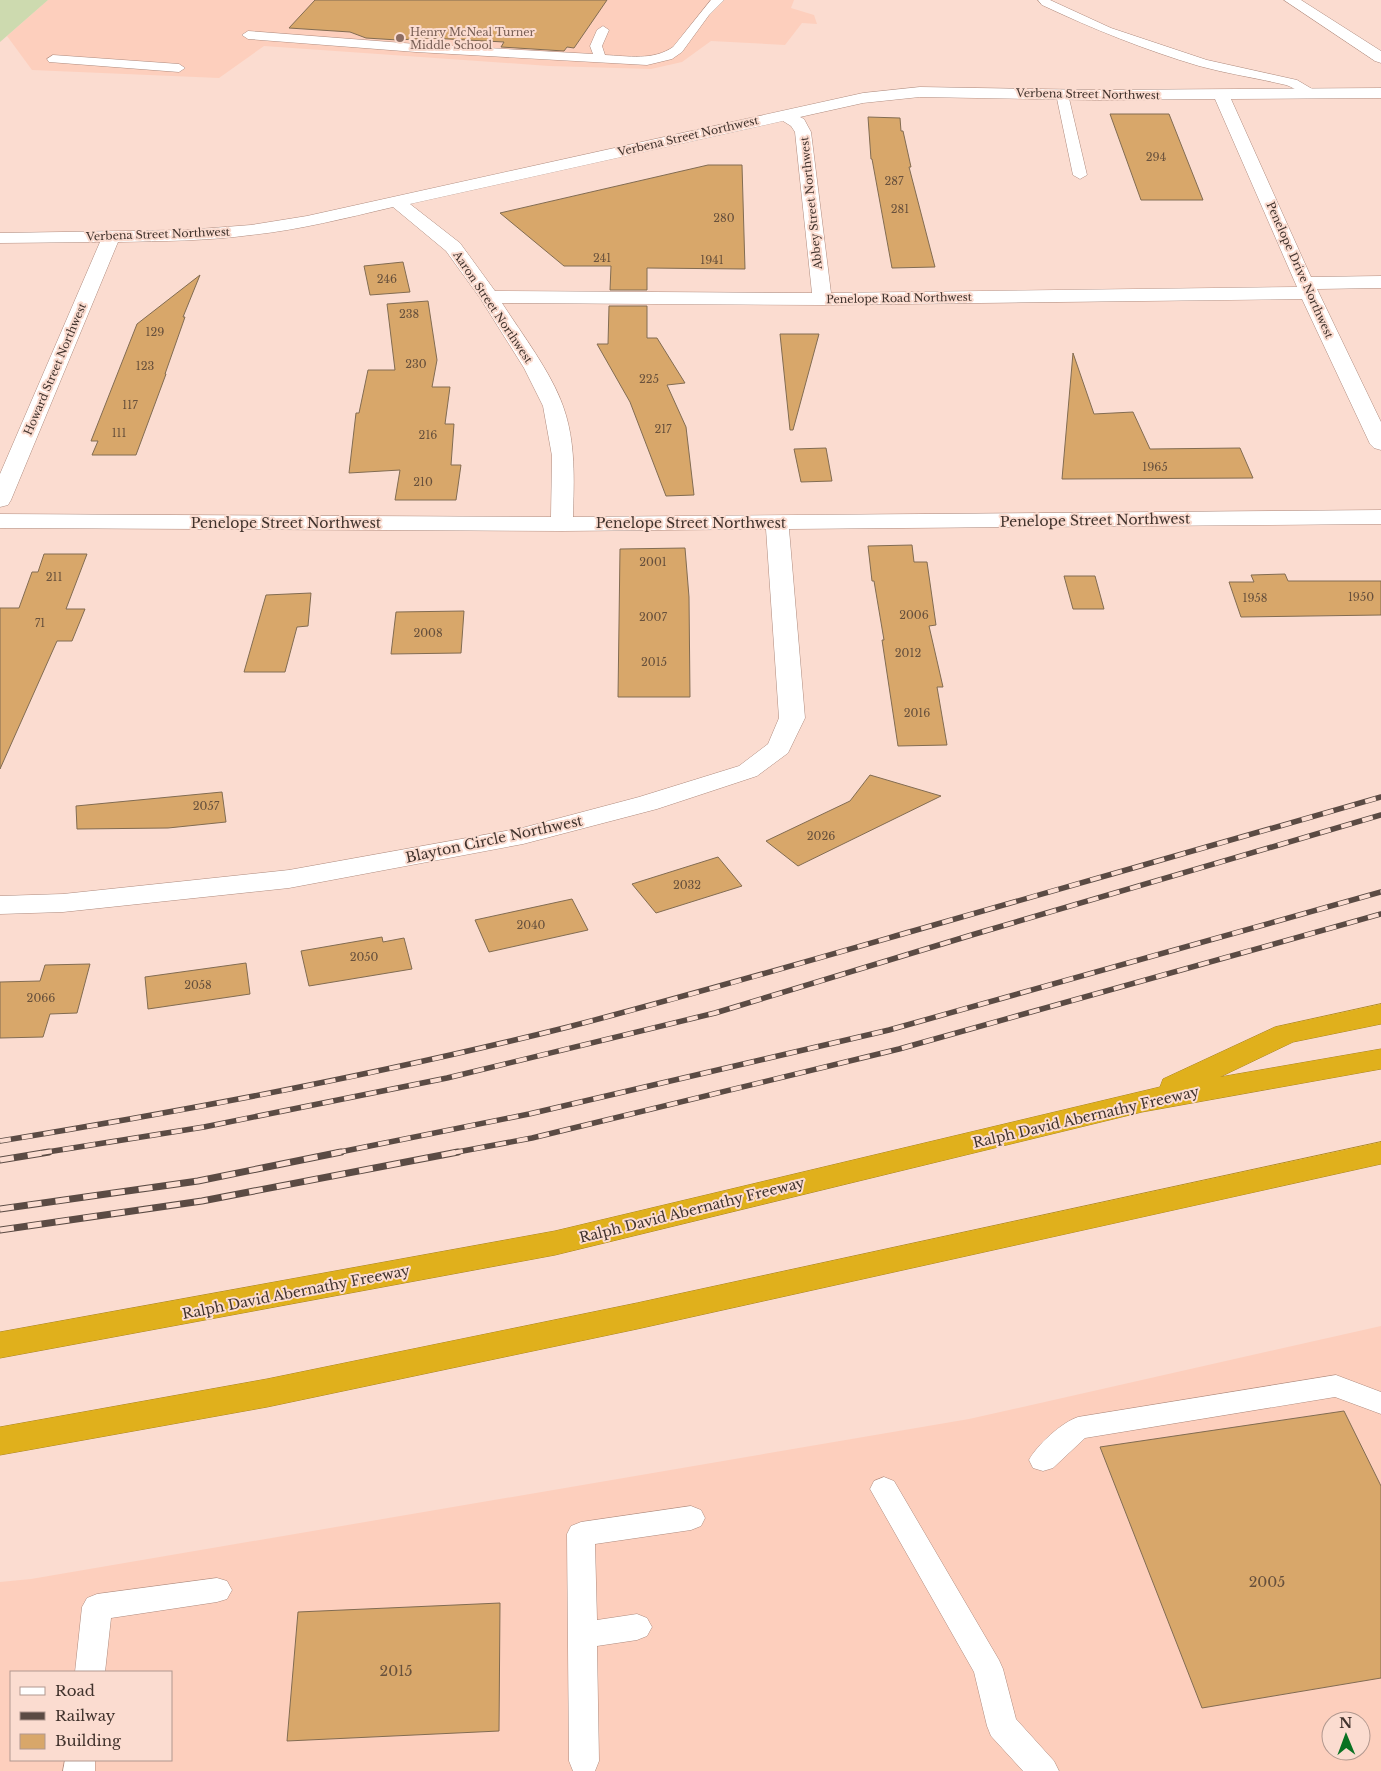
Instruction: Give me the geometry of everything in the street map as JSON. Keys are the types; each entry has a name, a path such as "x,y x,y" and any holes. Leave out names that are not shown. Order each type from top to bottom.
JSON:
{"highway":[{"path":"1142,1101 1285,1034 1381,1014"},
{"name":"Ralph David Abernathy Freeway","path":"0,1345 317,1288 555,1242 1142,1101 1381,1059"},
{"path":"0,1442 267,1393 617,1320 1381,1153"}],"street":[{"path":"1291,0 1381,58"},
{"name":"Verbena Street Northwest","path":"0,238 186,235 251,230 307,221 863,98 920,92 1062,94 1381,93"},
{"name":"Penelope Drive Northwest","path":"1221,94 1306,288 1381,444"},
{"name":"Abbey Street Northwest","path":"786,115 798,123 804,132 822,299"},
{"name":"Aaron Street Northwest","path":"396,201 453,247 489,297 534,368 553,406 563,456 562,524"},
{"name":"Howard Street Northwest","path":"0,500 111,237"},
{"name":"Penelope Road Northwest","path":"489,297 822,299 1306,288 1381,282"},
{"name":"Penelope Street Northwest","path":"0,521 562,524 1381,517"},
{"name":"Blayton Circle Northwest","path":"0,905 63,903 290,879 523,836 648,803 748,771 779,748 792,718 777,523"}],"lane":[{"path":"248,35 647,61 669,55 684,42 707,8 718,0"},
{"path":"1044,0 1046,3 1107,31 1204,63 1293,83 1313,93"},
{"path":"600,58 596,46 603,30"},
{"path":"53,59 179,68"},
{"path":"1062,94 1080,174"},
{"path":"1042,1460 1078,1428 1336,1386 1381,1403"},
{"path":"884,1488 988,1670 1002,1726 1043,1771"},
{"path":"584,1761 581,1534 691,1518"},
{"path":"90,1671 96,1607 217,1590"},
{"path":"582,1635 638,1627"}],"shaded area":[{"name":"Henry McNeal Turner Middle School","path":"48,0 794,0 791,8 814,15 817,24 802,23 785,45 711,41 682,62 651,69 549,66 264,46 219,78 32,70 7,36"},
{"path":"1381,1326 1381,1771 0,1771 0,1582 31,1579 969,1419"}],"green space":[{"path":"0,0 48,0 0,42"}],"building":[{"path":"315,0 607,0 574,48 567,47 564,51 501,47 504,42 430,38 398,40 366,38 350,32 289,28"},
{"path":"1110,114 1169,114 1203,200 1141,200"},
{"path":"868,117 900,118 901,131 903,131 911,167 909,167 935,267 892,268 871,159"},
{"path":"708,165 742,165 745,269 647,268 647,290 610,290 611,266 564,266 500,213"},
{"path":"403,262 410,292 370,295 364,266"},
{"path":"200,275 183,317 185,317 166,374 136,455 92,455 98,441 91,441 137,324"},
{"path":"428,301 437,360 432,387 450,387 445,424 454,424 451,465 461,465 456,500 395,500 400,470 349,473 356,413 359,413 368,370 395,370 387,304"},
{"path":"609,306 647,306 647,338 657,338 685,383 667,385 686,427 694,495 666,496 630,402 597,344 608,344"},
{"path":"780,334 819,334 793,430 790,430"},
{"path":"1073,353 1094,414 1133,412 1150,449 1240,448 1253,478 1062,479"},
{"path":"826,448 832,481 801,482 794,449"},
{"path":"912,545 914,562 927,562 936,625 929,626 943,687 937,687 947,745 898,746 882,640 884,640 874,581 872,581 868,546"},
{"path":"685,548 689,597 690,697 618,697 620,549"},
{"path":"44,554 87,554 66,609 85,609 72,641 57,641 0,769 0,608 19,608 32,572 38,572"},
{"path":"1285,574 1288,581 1381,581 1381,615 1241,617 1229,582 1254,582 1251,575"},
{"path":"1064,576 1095,576 1104,609 1073,609"},
{"path":"311,593 308,626 297,627 285,672 244,672 266,595"},
{"path":"464,611 461,653 391,654 396,612"},
{"path":"870,775 941,796 798,866 766,841 850,801"},
{"path":"222,792 226,822 168,828 77,829 76,806"},
{"path":"718,857 742,886 656,913 632,884"},
{"path":"572,899 588,930 489,952 475,920"},
{"path":"382,937 383,942 404,938 412,969 309,986 301,951"},
{"path":"246,963 250,994 148,1009 145,977"},
{"path":"90,964 77,1013 50,1014 43,1037 0,1038 0,982 40,981 45,965"},
{"path":"1344,1411 1381,1486 1381,1678 1202,1708 1100,1447"},
{"path":"500,1603 499,1731 287,1741 298,1612"}],"railway":[{"path":"0,1141 143,1117 356,1076 568,1027 784,968 1381,797"},
{"path":"41,1153 204,1127 447,1078 715,1013 975,934 1381,815"},
{"path":"335,1153 529,1114 889,1030 1381,892"},
{"path":"452,1153 532,1138 899,1049 1381,914"},
{"path":"0,1160 49,1152"},
{"path":"0,1209 198,1181 341,1152"},
{"path":"0,1230 202,1201 458,1152"}],"place":[{"name":"Henry McNeal Turner Middle School","path":"400,38"}]}
